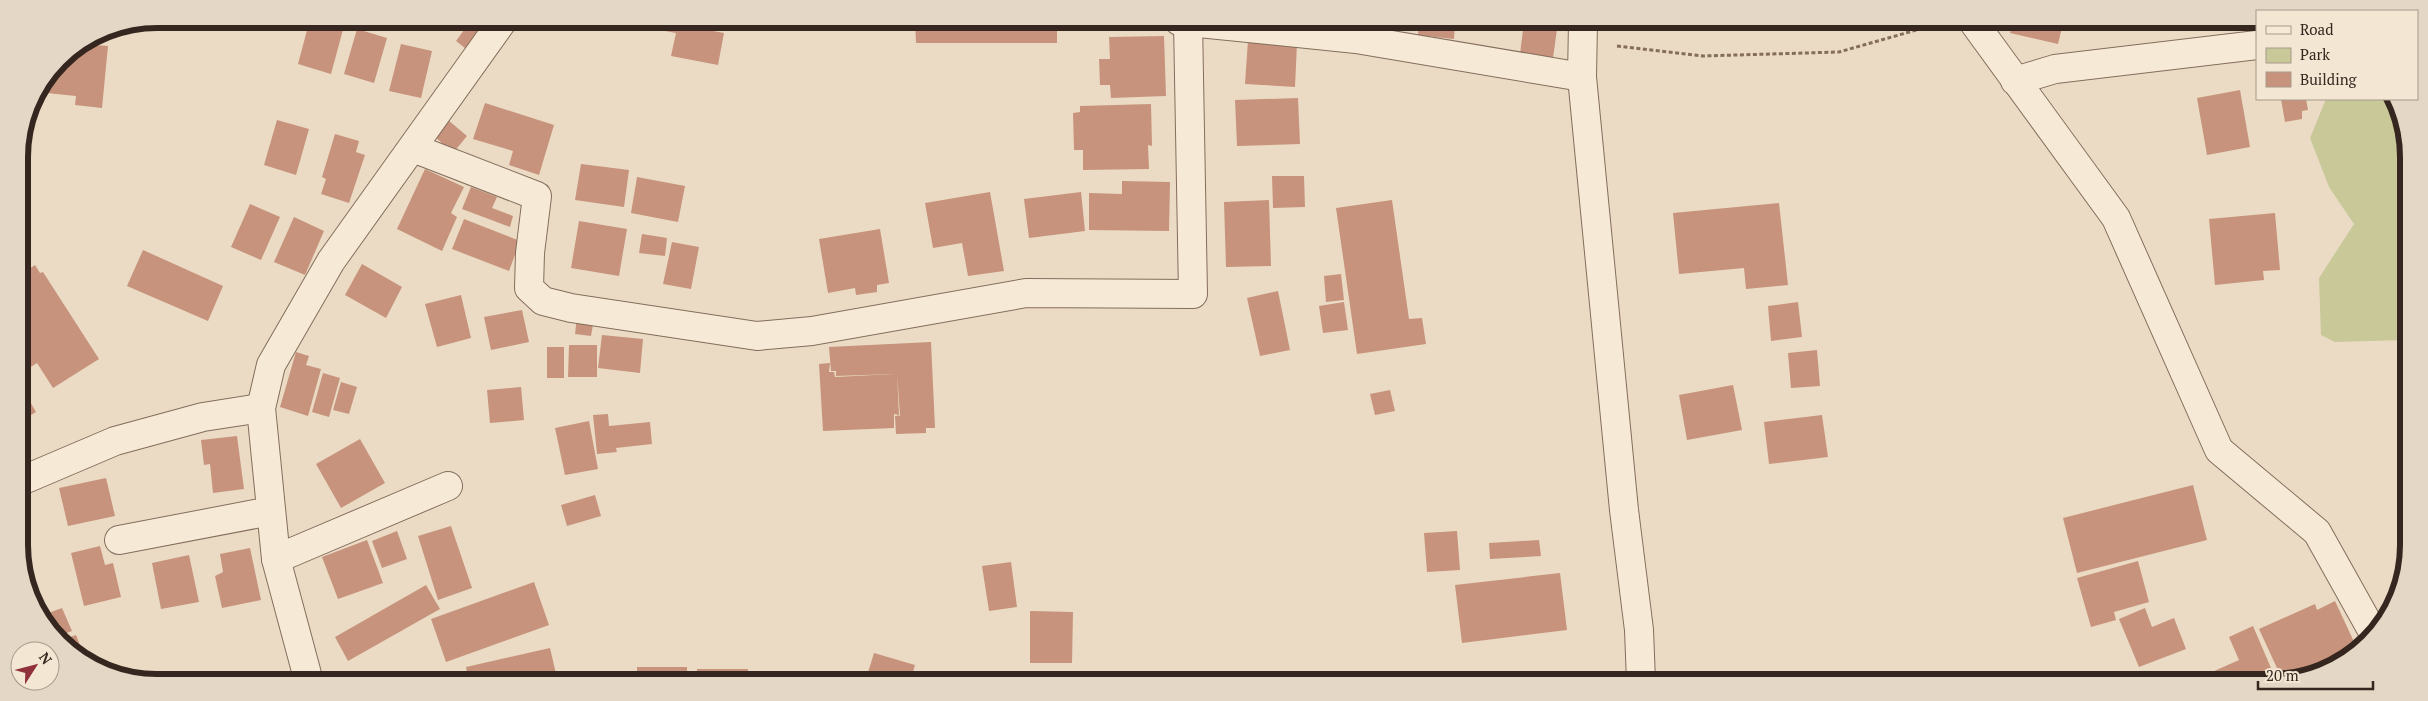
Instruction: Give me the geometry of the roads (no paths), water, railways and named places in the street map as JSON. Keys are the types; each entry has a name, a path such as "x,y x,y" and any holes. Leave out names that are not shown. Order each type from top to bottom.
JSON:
{"street":[{"path":"307,674 276,559 261,408 271,365 326,270 498,28"},
{"path":"413,148 537,196 530,253 529,288 542,301 571,308 757,336 812,331 1026,293 1193,294 1184,28"},
{"path":"1271,28 1356,39 1582,77"},
{"path":"1978,28 2116,218 2219,450 2317,532 2370,627"},
{"path":"1583,32 1582,77 1624,510 1639,630 1641,673"},
{"path":"2016,81 2055,69 2256,45"},
{"path":"28,478 115,441 202,417 261,408"},
{"path":"276,559 448,486"},
{"path":"119,540 271,511"}]}
